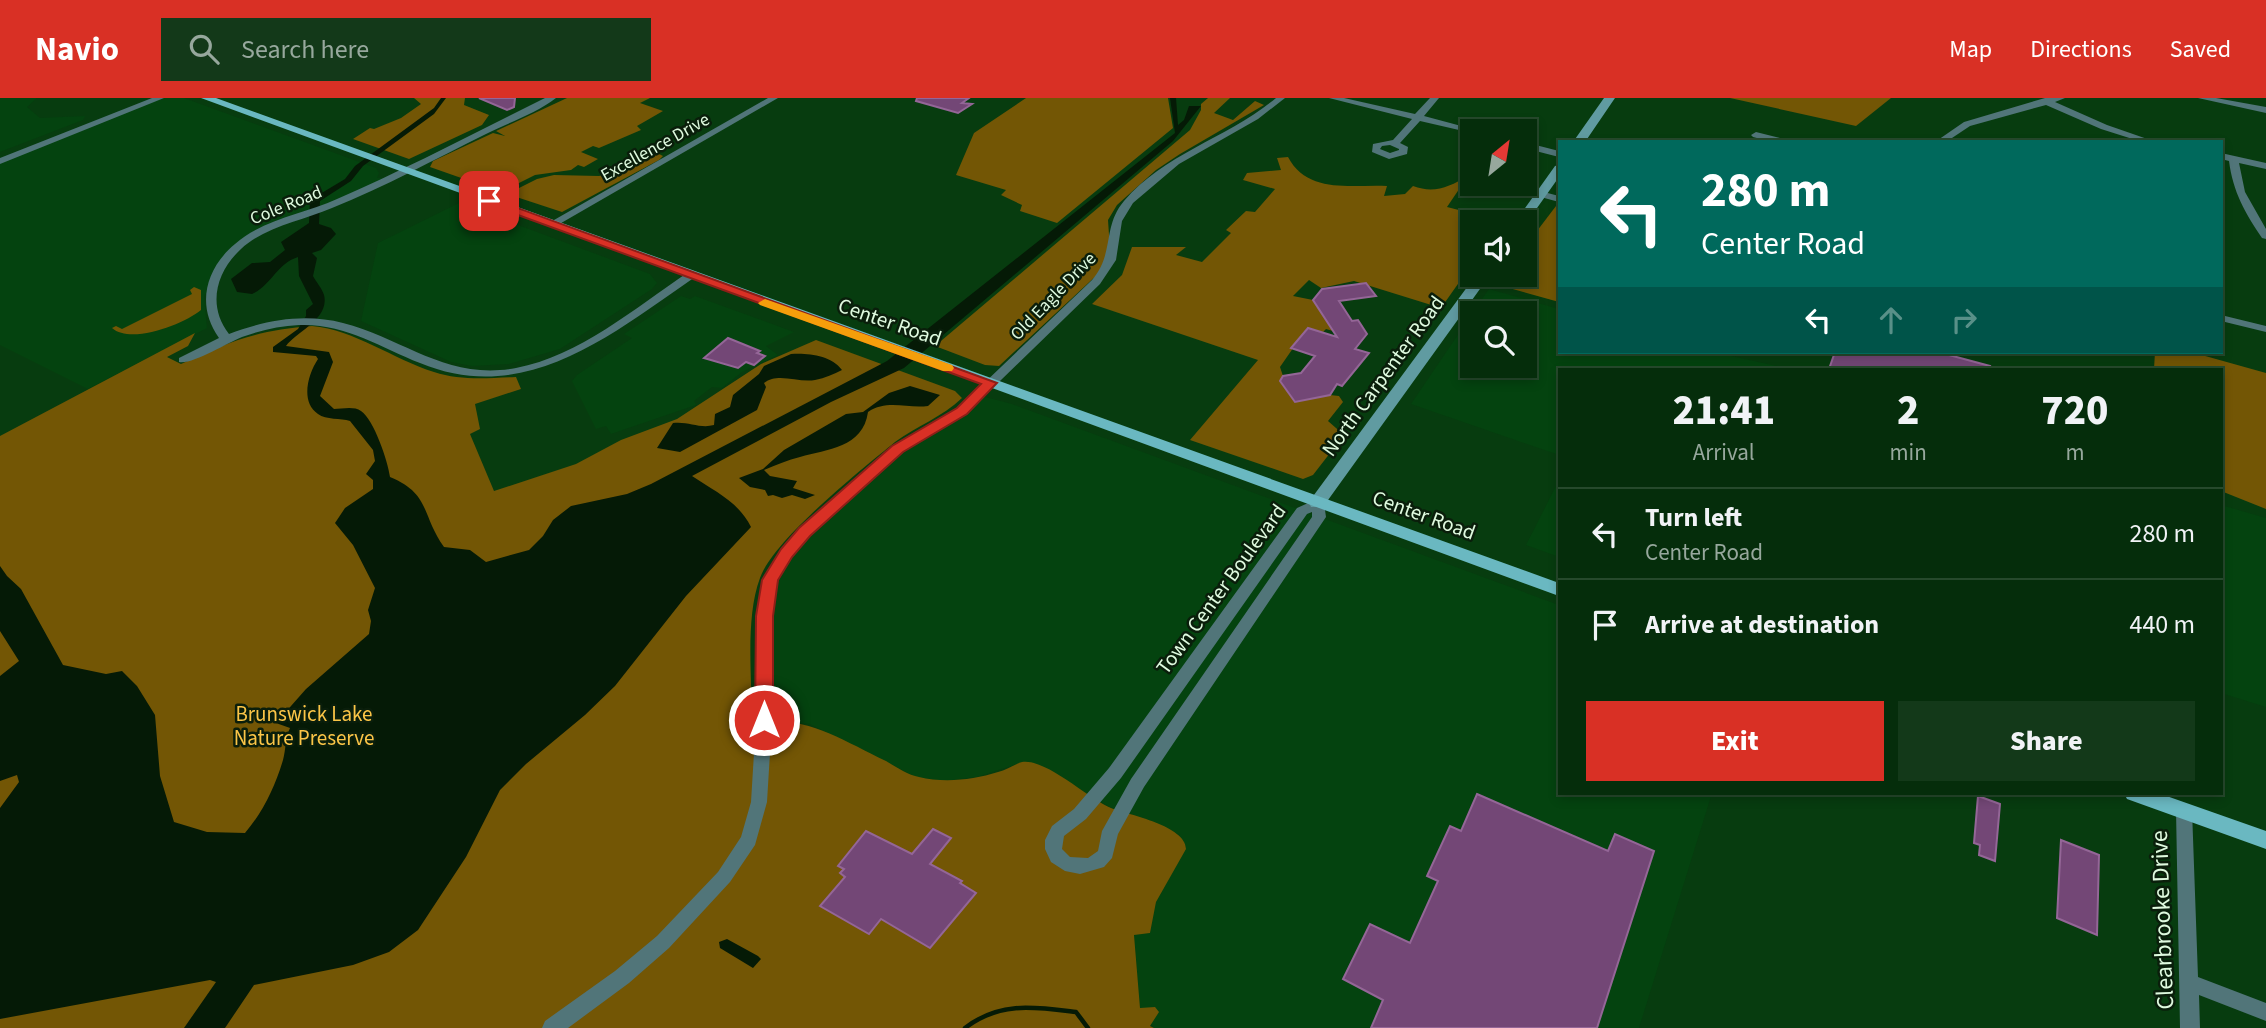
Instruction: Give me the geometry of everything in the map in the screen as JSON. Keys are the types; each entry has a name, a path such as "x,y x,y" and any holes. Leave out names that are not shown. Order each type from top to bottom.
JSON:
{"main road":[{"name":"Center Road","path":"206,98 1558,590"},
{"path":"2140,795 2266,840"}],"street":[{"path":"0,161 160,98"},
{"name":"Cole Road","path":"226,339 212,317 209,305 214,280 228,256 248,239 278,224 315,211 552,98"},
{"name":"Excellence Drive","path":"552,224 774,98"},
{"name":"Old Eagle Drive","path":"552,1028 612,985 663,942 724,877 749,840 759,802 764,720 764,616 770,580 786,553 805,532 897,449 962,411 1104,275 1114,256 1115,221 1128,201 1173,164 1253,119 1281,98"},
{"path":"1333,98 1460,128"},
{"path":"1395,143 1435,98"},
{"path":"1580,140 1610,98"},
{"path":"1942,140 1967,124 2043,100 2062,98"},
{"path":"2203,98 2266,110"},
{"path":"2043,100 2104,127 2146,140"},
{"path":"1756,135 1777,140"},
{"path":"1537,148 1558,154"},
{"path":"2223,156 2266,166"},
{"path":"2234,159 2236,186 2241,199 2266,236"},
{"path":"1529,210 1558,170"},
{"path":"1540,194 1558,199"},
{"path":"183,360 226,339 278,324 324,323 348,328 454,372 514,372 549,362 574,351 691,275"},
{"name":"North Carpenter Road","path":"1317,503 1474,287"},
{"path":"2223,318 2266,329"},
{"name":"Town Center Boulevard","path":"1317,503 1319,517 1137,784 1131,801 1110,832 1104,856 1096,864 1083,868 1061,859 1055,851 1054,840 1058,832 1079,816 1100,786 1115,773 1302,511 1317,503"},
{"name":"Clearbrooke Drive","path":"2184,810 2190,1028"},
{"path":"2188,982 2266,1012"}],"shaded area":[{"path":"0,98 37,98 27,107 40,118 85,116 83,120 0,152"},
{"path":"160,98 184,98 376,168 379,173 377,178 387,178 293,218 237,247 204,296 207,328 88,389 0,345 0,161"},
{"path":"441,98 446,98 434,114 363,166 351,181 320,201 319,224 331,228 336,234 321,250 312,253 317,258 313,276 323,292 324,304 317,318 286,346 329,352 333,362 320,396 334,409 355,409 366,416 380,441 390,477 419,498 444,547 470,550 486,562 529,550 543,536 553,520 571,506 627,494 651,484 887,361 1175,133 1170,98 1176,98 1178,125 1184,120 1189,106 1201,106 1173,141 904,368 831,402 692,476 732,503 751,527 686,596 615,686 500,790 466,857 418,930 389,952 353,965 254,985 225,1028 184,1028 216,982 210,980 0,1019 0,808 19,782 17,775 0,781 0,676 19,661 0,631 0,566 21,589 63,665 106,674 122,671 137,686 155,715 160,776 174,822 207,832 245,833 268,799 283,760 290,728 276,723 306,689 369,634 371,621 368,610 375,588 353,545 335,523 345,508 373,489 373,480 366,474 375,461 373,450 350,421 325,417 312,409 307,395 311,372 318,359 316,356 273,352 273,347 298,329 306,316 306,310 313,304 299,276 298,257 284,264 265,285 252,294 237,292 231,279 252,263 270,262 285,250 281,242 309,223 310,200 345,179 355,166 434,108"},
{"path":"459,203 650,274 657,283 652,289 560,349 509,364 472,366 451,362 361,321 378,243"},
{"path":"1489,289 1531,301 1480,301"},
{"path":"681,296 690,299 695,296 794,332 766,346 778,355 742,372 722,388 712,387 694,401 696,405 611,434 606,426 596,429 572,381 632,338 624,334"},
{"path":"1537,303 1558,309 1558,354 1722,354 1785,368 1558,368 1558,455 1411,404 1460,332 1460,378 1537,378"},
{"path":"791,354 826,358 842,370 815,380 770,380 764,383 766,387 757,410 680,452 657,448 673,423 714,425 715,414 730,407 733,395 759,374 764,366"},
{"path":"910,386 940,395 928,406 890,405 875,408 868,412 865,424 851,440 832,449 764,470 770,476 797,481 793,488 815,495 805,499 792,495 782,498 768,496 765,490 750,487 739,478 763,469 784,450 846,414 863,412 889,393"},
{"path":"978,395 1012,404 1558,605 1558,795 1711,795 1639,1028 1154,1028 1140,1008 1134,934 1150,933 1156,902 1169,878 1180,835 1110,807 1023,762 977,777 944,781 916,777 810,724 764,720 770,580 805,532 897,449"},
{"path":"1558,482 1558,557 1526,545"},
{"path":"2223,506 2266,518 2266,707 2223,694"},
{"path":"727,939 761,959 753,968 720,948 719,942"}],"green space":[{"path":"414,98 465,98 464,105 489,115 482,125 409,159 353,139 370,128 374,129 401,118 421,104"},
{"path":"567,98 650,98 640,103 663,111 637,126 641,130 599,148 593,146 581,152 598,159 584,167 578,165 571,170 535,175 501,192 430,167 433,161 493,133 505,136 496,131"},
{"path":"1026,98 1168,98 1173,128 1057,223 1020,211 1022,205 1001,195 1006,190 956,175 974,133"},
{"path":"1208,98 1230,98 1214,113 1233,120 1255,101 1264,105 1156,170 1117,205 1108,220 1110,249 1098,274 999,366 985,365 935,346 1190,130 1201,110 1201,104"},
{"path":"1730,98 1891,98 1856,126"},
{"path":"655,152 663,156 562,212 507,194 537,179 554,175 599,176 626,171 645,161 642,158"},
{"path":"1288,157 1297,169 1319,182 1346,186 1387,186 1384,196 1405,194 1413,186 1441,188 1460,180 1460,188 1447,207 1460,210 1460,281 1441,308 1354,281 1321,288 1309,280 1293,296 1313,300 1333,331 1326,329 1323,332 1307,328 1280,367 1283,376 1280,381 1295,402 1330,395 1339,396 1343,402 1328,421 1344,435 1313,475 1303,479 1190,440 1258,360 1092,304 1122,275 1132,247 1186,247 1176,255 1202,262 1231,233 1226,230 1246,211 1255,212 1275,189 1243,180 1247,173 1281,170 1277,158"},
{"path":"1556,206 1558,207 1558,302 1506,287 1537,287 1537,231"},
{"path":"194,287 201,290 201,310 183,321 144,333 121,333 112,328 116,326 122,329 192,294 190,290"},
{"name":"Brunswick Lake Nature Preserve","path":"312,326 343,333 444,375 475,378 516,377 521,389 475,404 480,429 470,434 494,491 576,464 621,440 677,419 761,364 816,340 955,391 962,398 895,442 820,506 768,562 760,578 752,611 752,722 771,720 821,730 902,770 929,779 969,779 1001,771 1022,762 1032,762 1055,773 1102,804 1156,823 1177,834 1184,841 1186,849 1156,902 1150,933 1134,935 1140,1008 1155,1007 1159,1012 1150,1026 1154,1028 0,1028 0,436 195,333 188,346 167,357 181,364 245,338 276,330"},
{"path":"2155,354 2198,354 2266,373 2266,509 2223,492 2223,368 2154,368"}],"building":[{"path":"479,98 515,98 514,107 507,110"},
{"path":"917,98 969,98 962,103 972,104 958,113 916,101"},
{"path":"1366,283 1376,296 1339,301 1352,321 1358,320 1367,334 1355,349 1369,353 1342,386 1337,384 1330,395 1295,402 1280,381 1283,376 1301,373 1315,356 1291,348 1308,328 1337,337 1313,300 1322,289"},
{"path":"728,338 760,351 757,353 765,356 754,365 746,362 738,368 704,358"},
{"path":"1834,354 1945,354 1990,366 1989,368 1829,368"},
{"path":"1477,794 1608,851 1615,834 1654,851 1597,1028 1371,1028 1383,1000 1343,979 1370,924 1410,943 1438,881 1427,876 1450,826 1461,831"},
{"path":"1978,796 2000,804 1995,861 1979,855 1980,845 1974,843"},
{"path":"933,829 951,838 930,864 962,881 960,883 976,893 930,948 881,919 869,934 820,906 845,877 840,873 844,869 838,866 866,831 912,854"},
{"path":"2061,840 2099,855 2097,935 2057,918"}],"waterway":[{"path":"965,1028 991,1013 1018,1008 1076,1012 1088,1028"}],"slow traffic":[{"path":"765,303 948,368"}],"route":[{"path":"489,201 990,383 962,411 897,449 805,532 786,553 770,580 764,616 764,720"}]}
